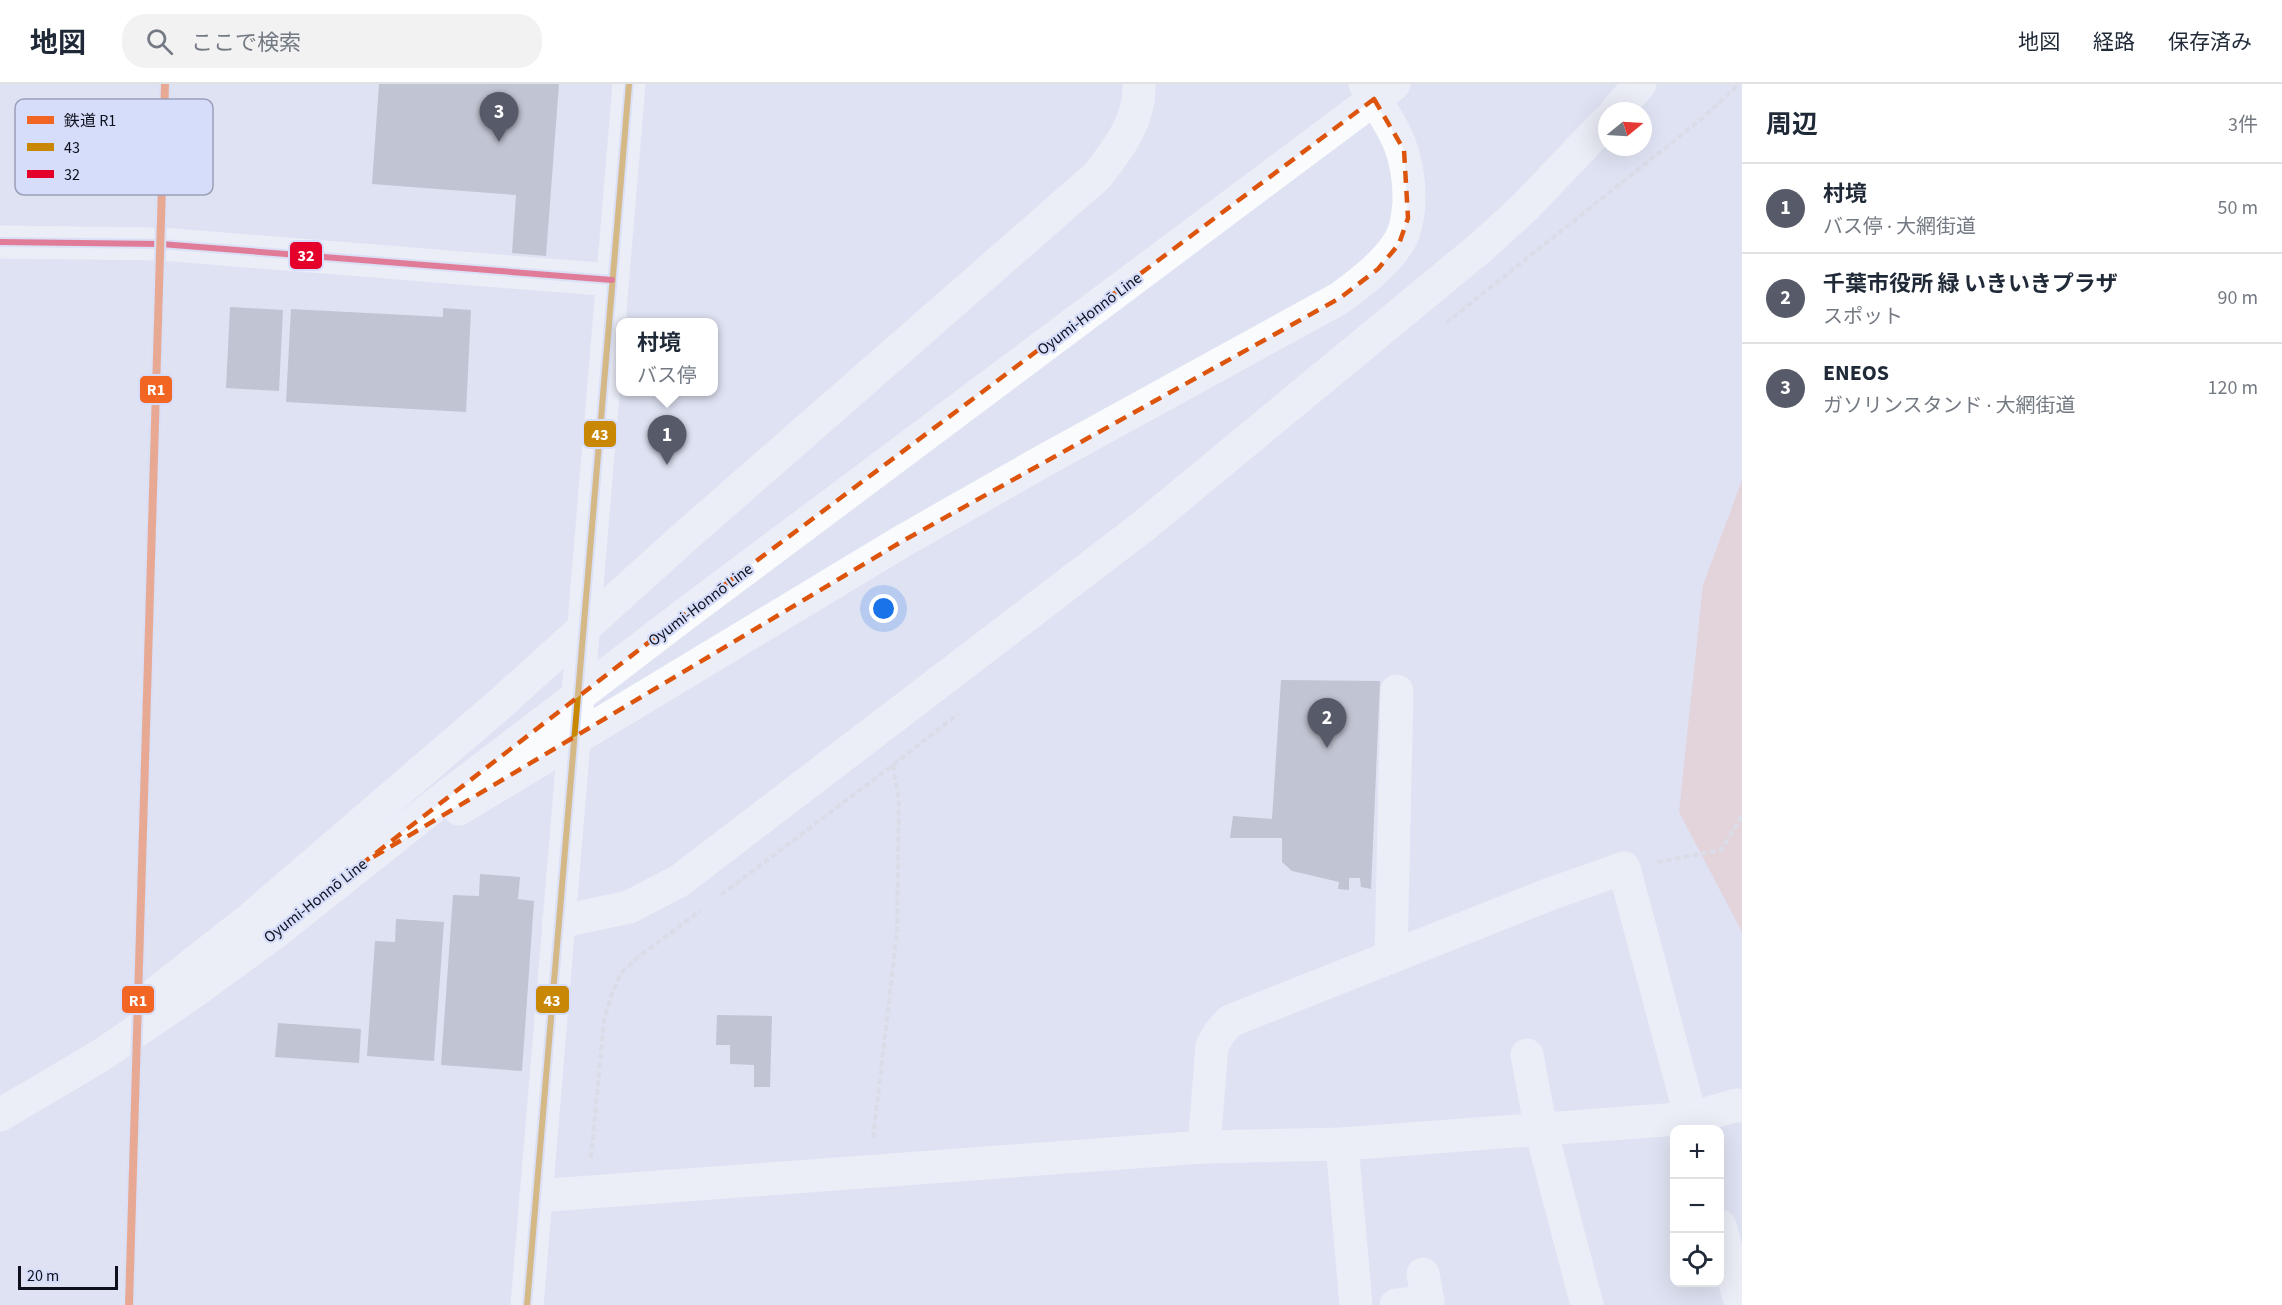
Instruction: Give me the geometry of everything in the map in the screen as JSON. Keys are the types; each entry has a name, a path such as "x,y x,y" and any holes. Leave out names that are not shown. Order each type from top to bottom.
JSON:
{"main road":[{"path":"527,1305 629,84"},
{"path":"0,1115 250,919 501,703 680,542 1097,176 1120,146 1134,119 1139,84"},
{"path":"363,863 467,804 932,525 1340,298 1378,269 1398,244 1408,218 1409,180 1404,150 1393,127 1365,84"},
{"name":"Oyumi-Honnō Line","path":"0,1115 100,1056 195,991 688,612 1394,84"},
{"path":"1624,102 1640,84"},
{"path":"558,922 629,907 648,899 688,874 1150,520 1480,248 1524,207 1598,130"},
{"path":"0,242 161,244 612,280"},
{"path":"1390,957 1396,691"},
{"path":"1204,1147 1212,1046 1230,1021 1550,894 1624,868 1692,1124"},
{"path":"1527,1055 1541,1130 1587,1305"},
{"path":"536,1196 1204,1147 1342,1143 1541,1130 1692,1124 1737,1105 1742,1106"},
{"path":"1342,1143 1356,1305"},
{"path":"1721,1233 1739,1286"},
{"path":"1396,1305 1428,1302 1423,1274"}],"path":[{"path":"1444,325 1706,116 1739,84"},
{"path":"713,901 958,713"},
{"path":"870,1171 897,933 899,800 893,765"},
{"path":"1624,868 1721,850 1742,816"},
{"path":"588,1192 604,1020 611,996 621,973 703,908"}],"highlighted area":[{"path":"1374,99 1404,150 1408,218 1399,244 1378,269 1340,298 901,542 363,863 688,612"}],"shaded area":[{"path":"1742,480 1742,932 1679,812 1703,585"}],"building":[{"path":"379,84 559,84 546,256 512,253 516,195 372,184"},
{"path":"230,307 283,310 279,391 226,388"},
{"path":"443,308 471,310 466,412 286,402 291,309 443,317"},
{"path":"1281,680 1380,681 1371,889 1361,887 1360,878 1349,878 1349,890 1338,889 1339,882 1292,871 1282,862 1282,838 1230,838 1233,816 1272,819"},
{"path":"480,874 520,877 518,899 534,901 522,1071 441,1065 453,895 479,896"},
{"path":"396,919 444,922 434,1061 367,1056 375,941 395,942"},
{"path":"717,1015 772,1016 770,1087 754,1087 754,1065 730,1064 730,1045 716,1045"},
{"path":"278,1023 361,1029 359,1063 275,1057"}],"rail line":[{"name":"R1","path":"165,84 165,99"},
{"name":"R1","path":"129,1305 162,195"}],"transit line":[{"name":"43","path":"527,1305 629,84"},
{"name":"32","path":"0,242 161,244 612,280"}],"place":[{"name":"ENEOS","path":"499,142"},
{"name":"村境","path":"667,465"},
{"name":"千葉市役所 緑 いきいきプラザ","path":"1327,748"}]}
